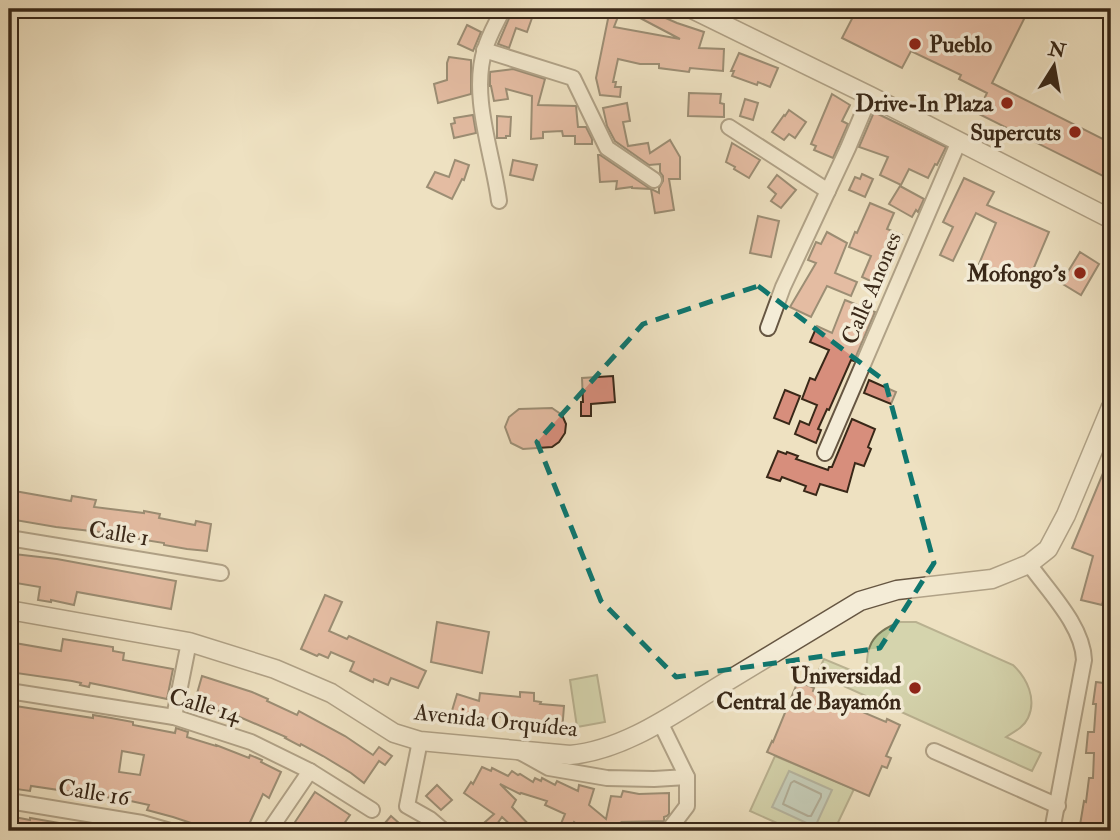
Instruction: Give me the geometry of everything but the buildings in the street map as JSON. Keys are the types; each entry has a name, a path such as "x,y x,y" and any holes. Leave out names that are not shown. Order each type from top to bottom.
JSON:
{"street":[{"path":"499,201 479,83 484,50 503,9"},
{"path":"692,9 1111,219"},
{"path":"484,50 573,78 607,148 654,180"},
{"path":"768,328 783,287 870,96"},
{"path":"729,127 828,191"},
{"name":"Calle Anones","path":"825,453 959,141"},
{"name":"Avenida Orquídea","path":"9,610 189,642 275,669 331,693 394,733 420,741 570,755 589,754 610,747 660,722 860,601 897,590 992,579 1029,564 1048,549 1066,515 1111,407"},
{"name":"Calle 1","path":"9,538 221,573"},
{"path":"1029,564 1077,631 1083,648 1084,660 1052,831"},
{"path":"174,717 189,642"},
{"name":"Calle 14","path":"9,691 174,717 251,742 310,771 373,810"},
{"path":"660,722 687,777 687,806 668,831"},
{"path":"420,741 407,806 430,819 444,831"},
{"path":"515,750 549,768 607,778 687,777"},
{"path":"934,751 1058,807"},
{"path":"270,831 310,771"},
{"name":"Calle 16","path":"9,801 142,823 170,831"}],"highlighted area":[{"path":"758,286 885,381 934,563 880,648 676,677 601,601 537,442 643,324"}],"green space":[{"path":"900,622 916,622 1013,665 1018,670 1029,689 1031,711 1024,724 1006,737 1041,753 1032,771 817,674 824,659 867,677 867,658 872,643 882,631"},
{"path":"597,675 605,722 577,727 570,680"},
{"path":"775,756 854,789 834,831 795,831 750,811"}],"water":[{"path":"789,771 832,790 815,827 772,807"}],"place":[{"name":"Pueblo","path":"915,44"},
{"name":"Drive-In Plaza","path":"1007,103"},
{"name":"Supercuts","path":"1075,132"},
{"name":"Mofongo's","path":"1080,273"},
{"name":"Universidad Central de Bayamón","path":"915,688"}]}
